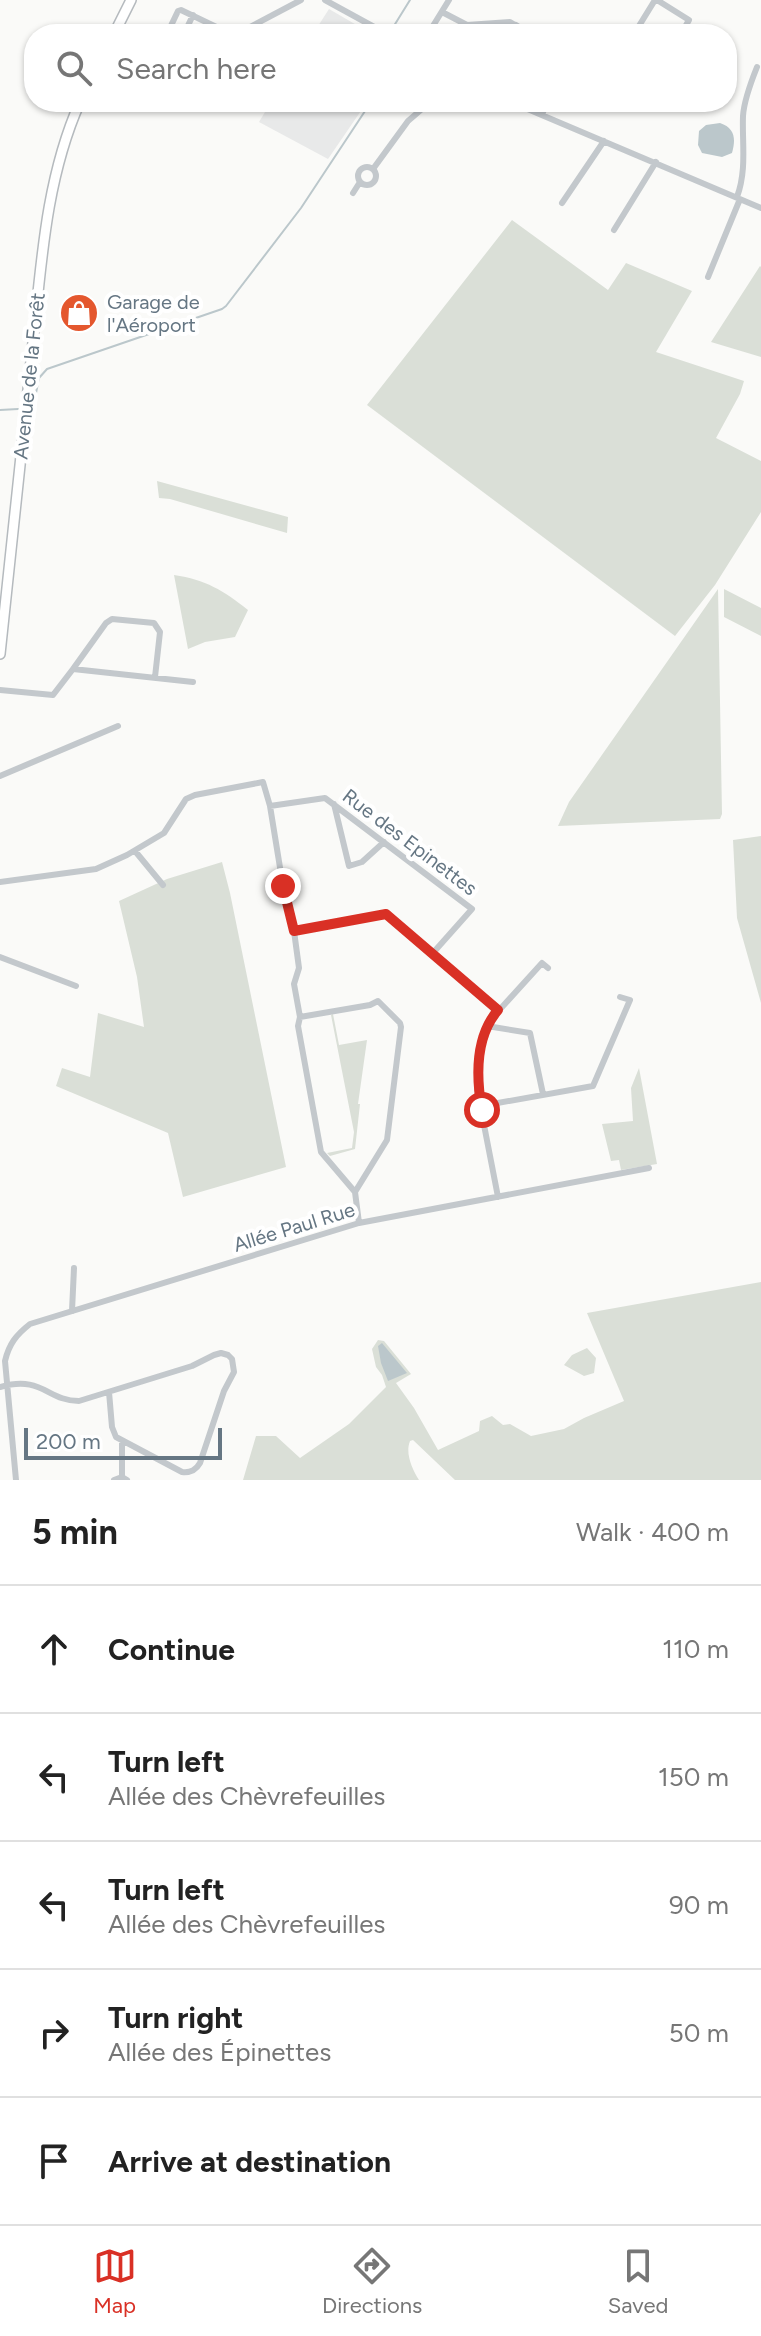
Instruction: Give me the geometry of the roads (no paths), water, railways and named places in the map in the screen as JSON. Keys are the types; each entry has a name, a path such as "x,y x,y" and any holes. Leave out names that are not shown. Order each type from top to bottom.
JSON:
{"main road":[{"path":"119,24 131,1"},
{"name":"Avenue de la Forêt","path":"0,654 48,211 56,169 76,112"}],"street":[{"path":"254,24 301,0"},
{"path":"325,0 369,24"},
{"path":"434,24 449,0"},
{"path":"640,24 656,0 689,20 687,24"},
{"path":"172,24 178,11 212,24"},
{"path":"442,12 465,24"},
{"path":"189,24 193,15"},
{"path":"481,24 513,24"},
{"path":"708,277 738,198 743,174 744,109 757,67"},
{"path":"373,169 408,121 418,112"},
{"path":"535,112 761,208"},
{"path":"562,203 604,141"},
{"path":"614,230 656,162"},
{"path":"366,166 373,169 376,176 373,183 366,185 360,182 357,178 359,170 366,166"},
{"path":"353,193 360,182"},
{"path":"0,690 53,695 112,619 152,623 158,627 155,677"},
{"path":"73,669 193,682"},
{"path":"0,776 118,726"},
{"path":"0,882 96,869 164,833 186,799 263,782 294,931 299,968 294,984 300,1017 298,1026 321,1152 355,1192 359,1223"},
{"name":"Rue des Epinettes","path":"270,806 325,798 472,909 432,954"},
{"path":"334,804 349,866 362,862 384,842"},
{"path":"135,851 163,885"},
{"path":"294,931 386,914 498,1010"},
{"path":"0,957 76,986"},
{"path":"498,1197 477,1089 482,1038 498,1010 542,963 548,968"},
{"path":"481,1106 593,1086 630,1000 620,997"},
{"path":"300,1017 378,1001 400,1023 387,1140 355,1192"},
{"path":"487,1026 530,1033 543,1094"},
{"name":"Allée Paul Rue","path":"16,1480 4,1386 5,1361 8,1347 17,1334 30,1324 359,1223 649,1168"},
{"path":"72,1311 74,1268"},
{"path":"4,1386 34,1384 71,1401 79,1401 192,1366 221,1353 228,1355 234,1366 197,1469 189,1473 116,1437 112,1427 109,1392"},
{"path":"114,1480 125,1479 122,1441"}],"waterway":[{"path":"395,24 410,0"},
{"path":"36,393 39,378 47,369 226,306 301,208 364,112"},
{"path":"0,410 18,409"}],"place":[{"name":"Garage de l'Aéroport","path":"79,313"}]}
